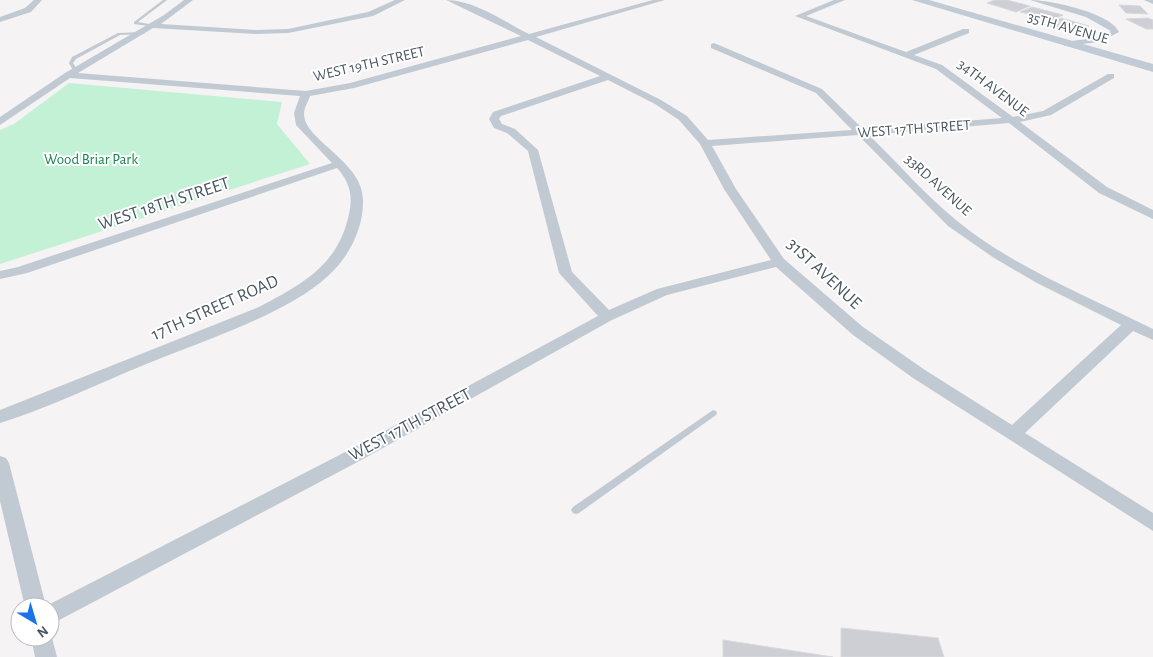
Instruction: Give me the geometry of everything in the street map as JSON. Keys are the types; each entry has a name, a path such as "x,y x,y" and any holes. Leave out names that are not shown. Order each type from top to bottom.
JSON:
{"main road":[{"name":"35TH AVENUE","path":"917,0 1153,68"}],"street":[{"path":"0,20 28,10 38,0"},
{"path":"0,122 72,73 154,26 189,0"},
{"path":"154,26 276,32 345,23 381,10 401,0"},
{"name":"31ST AVENUE","path":"450,0 658,102 683,118 705,143 730,189 779,262 858,331 919,374 1153,522"},
{"name":"WEST 19TH STREET","path":"72,73 306,94 351,86 661,0"},
{"name":"34TH AVENUE","path":"841,0 799,16 907,55 949,73 1103,190 1153,215"},
{"path":"1034,0 1089,15 1113,27 1115,32 1097,40 1067,44"},
{"path":"1148,0 1153,2"},
{"path":"907,55 966,31"},
{"path":"1097,40 1098,49 1120,59"},
{"name":"33RD AVENUE","path":"714,46 819,91 952,222 999,255 1042,280 1153,335"},
{"name":"WEST 17TH STREET","path":"705,143 1012,121 1047,113 1111,76"},
{"path":"607,317 566,273 533,150 511,130 498,126 494,119 496,114 608,77"},
{"name":"17TH STREET ROAD","path":"0,417 264,310 295,293 326,272 346,247 351,236 357,205 356,184 350,175 301,125 300,108 306,94"},
{"name":"WEST 18TH STREET","path":"0,275 22,270 338,164"},
{"name":"WEST 17TH STREET","path":"60,610 359,453 607,317 662,292 779,262"},
{"path":"1013,434 1131,325"},
{"path":"0,463 34,597"}],"lane":[{"path":"154,26 135,23 165,0"},
{"path":"576,510 713,413"}],"green space":[{"name":"Wood Briar Park","path":"69,83 282,102 277,124 310,164 0,264 0,130 14,124"}],"building":[{"path":"995,0 1007,0 1030,6 1016,12 987,3"},
{"path":"1119,5 1140,6 1148,14 1126,13"},
{"path":"1032,7 1063,15 1051,21 1039,18 1041,16 1020,12"},
{"path":"1061,18 1089,26 1074,33 1045,25 1062,22 1056,21"},
{"path":"1148,18 1153,20 1153,29 1146,29 1126,19"},
{"path":"841,628 938,638 944,657 841,657"},
{"path":"723,640 833,657 723,657"}]}
